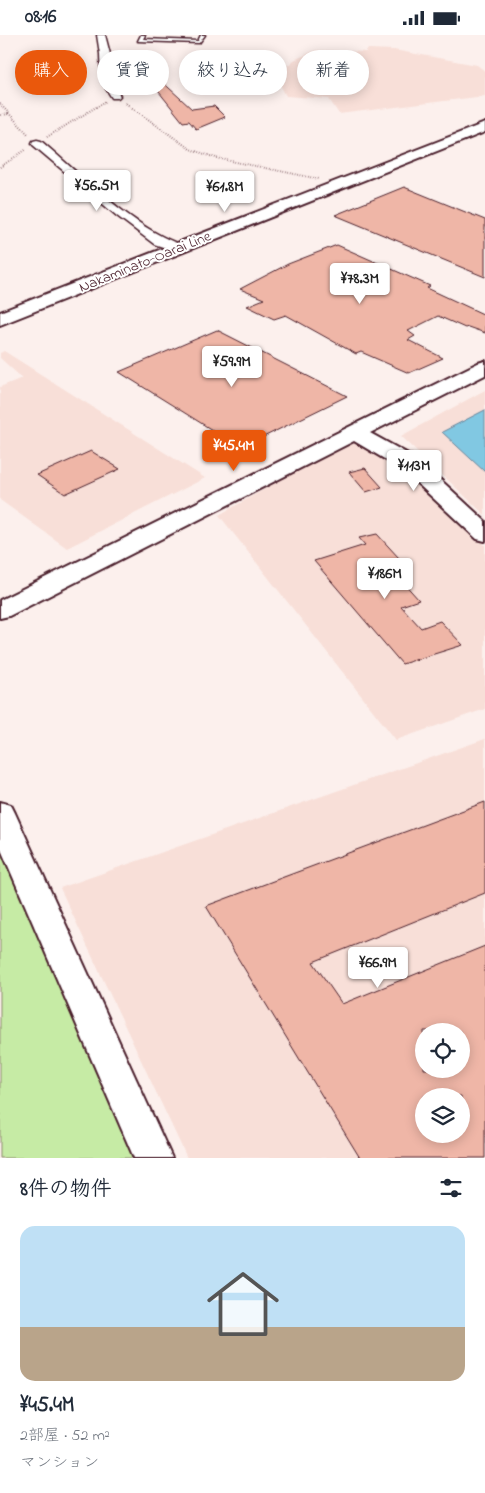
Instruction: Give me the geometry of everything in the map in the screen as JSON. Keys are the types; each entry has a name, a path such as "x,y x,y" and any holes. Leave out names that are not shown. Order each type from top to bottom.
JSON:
{"street":[{"path":"101,35 105,54 106,81 115,96"},
{"name":"Nakaminato-Oarai Line","path":"0,319 485,127"},
{"path":"37,143 121,215 158,241 178,248"},
{"path":"0,610 485,367"},
{"path":"355,433 411,465 485,534"},
{"path":"0,813 153,1158"}],"lane":[{"path":"143,35 140,40 200,42 203,35"}],"path":[{"path":"0,167 115,96 190,149 216,158 340,184"},
{"path":"0,104 37,143"},
{"path":"0,115 10,113"}],"shaded area":[{"path":"368,49 394,50 477,65 485,71 485,96 339,114 329,99 286,96 287,66 297,59 297,95 369,95 369,50"},
{"path":"4,351 205,478 67,548 0,500 0,387 22,378 0,358 0,353"},
{"path":"485,390 485,515 401,436"},
{"path":"371,442 421,480 485,545 485,709 396,740 219,515 343,444"},
{"path":"485,739 485,1158 187,1158 60,888"}],"green space":[{"path":"0,813 153,1158 0,1158"}],"water":[{"path":"485,410 485,472 442,432"}],"building":[{"path":"169,88 192,109 214,106 225,117 196,129 189,121 183,122 161,95 169,95"},
{"path":"404,187 485,220 485,277 335,215"},
{"path":"337,245 430,286 427,288 485,315 485,333 468,327 465,328 438,316 408,331 415,336 408,340 443,358 409,373 361,352 356,354 286,315 274,319 247,306 264,299 240,289 288,264"},
{"path":"217,330 347,396 241,448 119,372"},
{"path":"91,451 120,469 65,494 37,475"},
{"path":"365,468 382,487 366,492 349,472"},
{"path":"377,534 399,558 385,562 419,600 401,606 421,628 440,621 463,645 402,664 314,561 365,545 359,538"},
{"path":"485,802 485,893 313,962 342,1004 485,946 485,1158 360,1158 206,906"}]}
